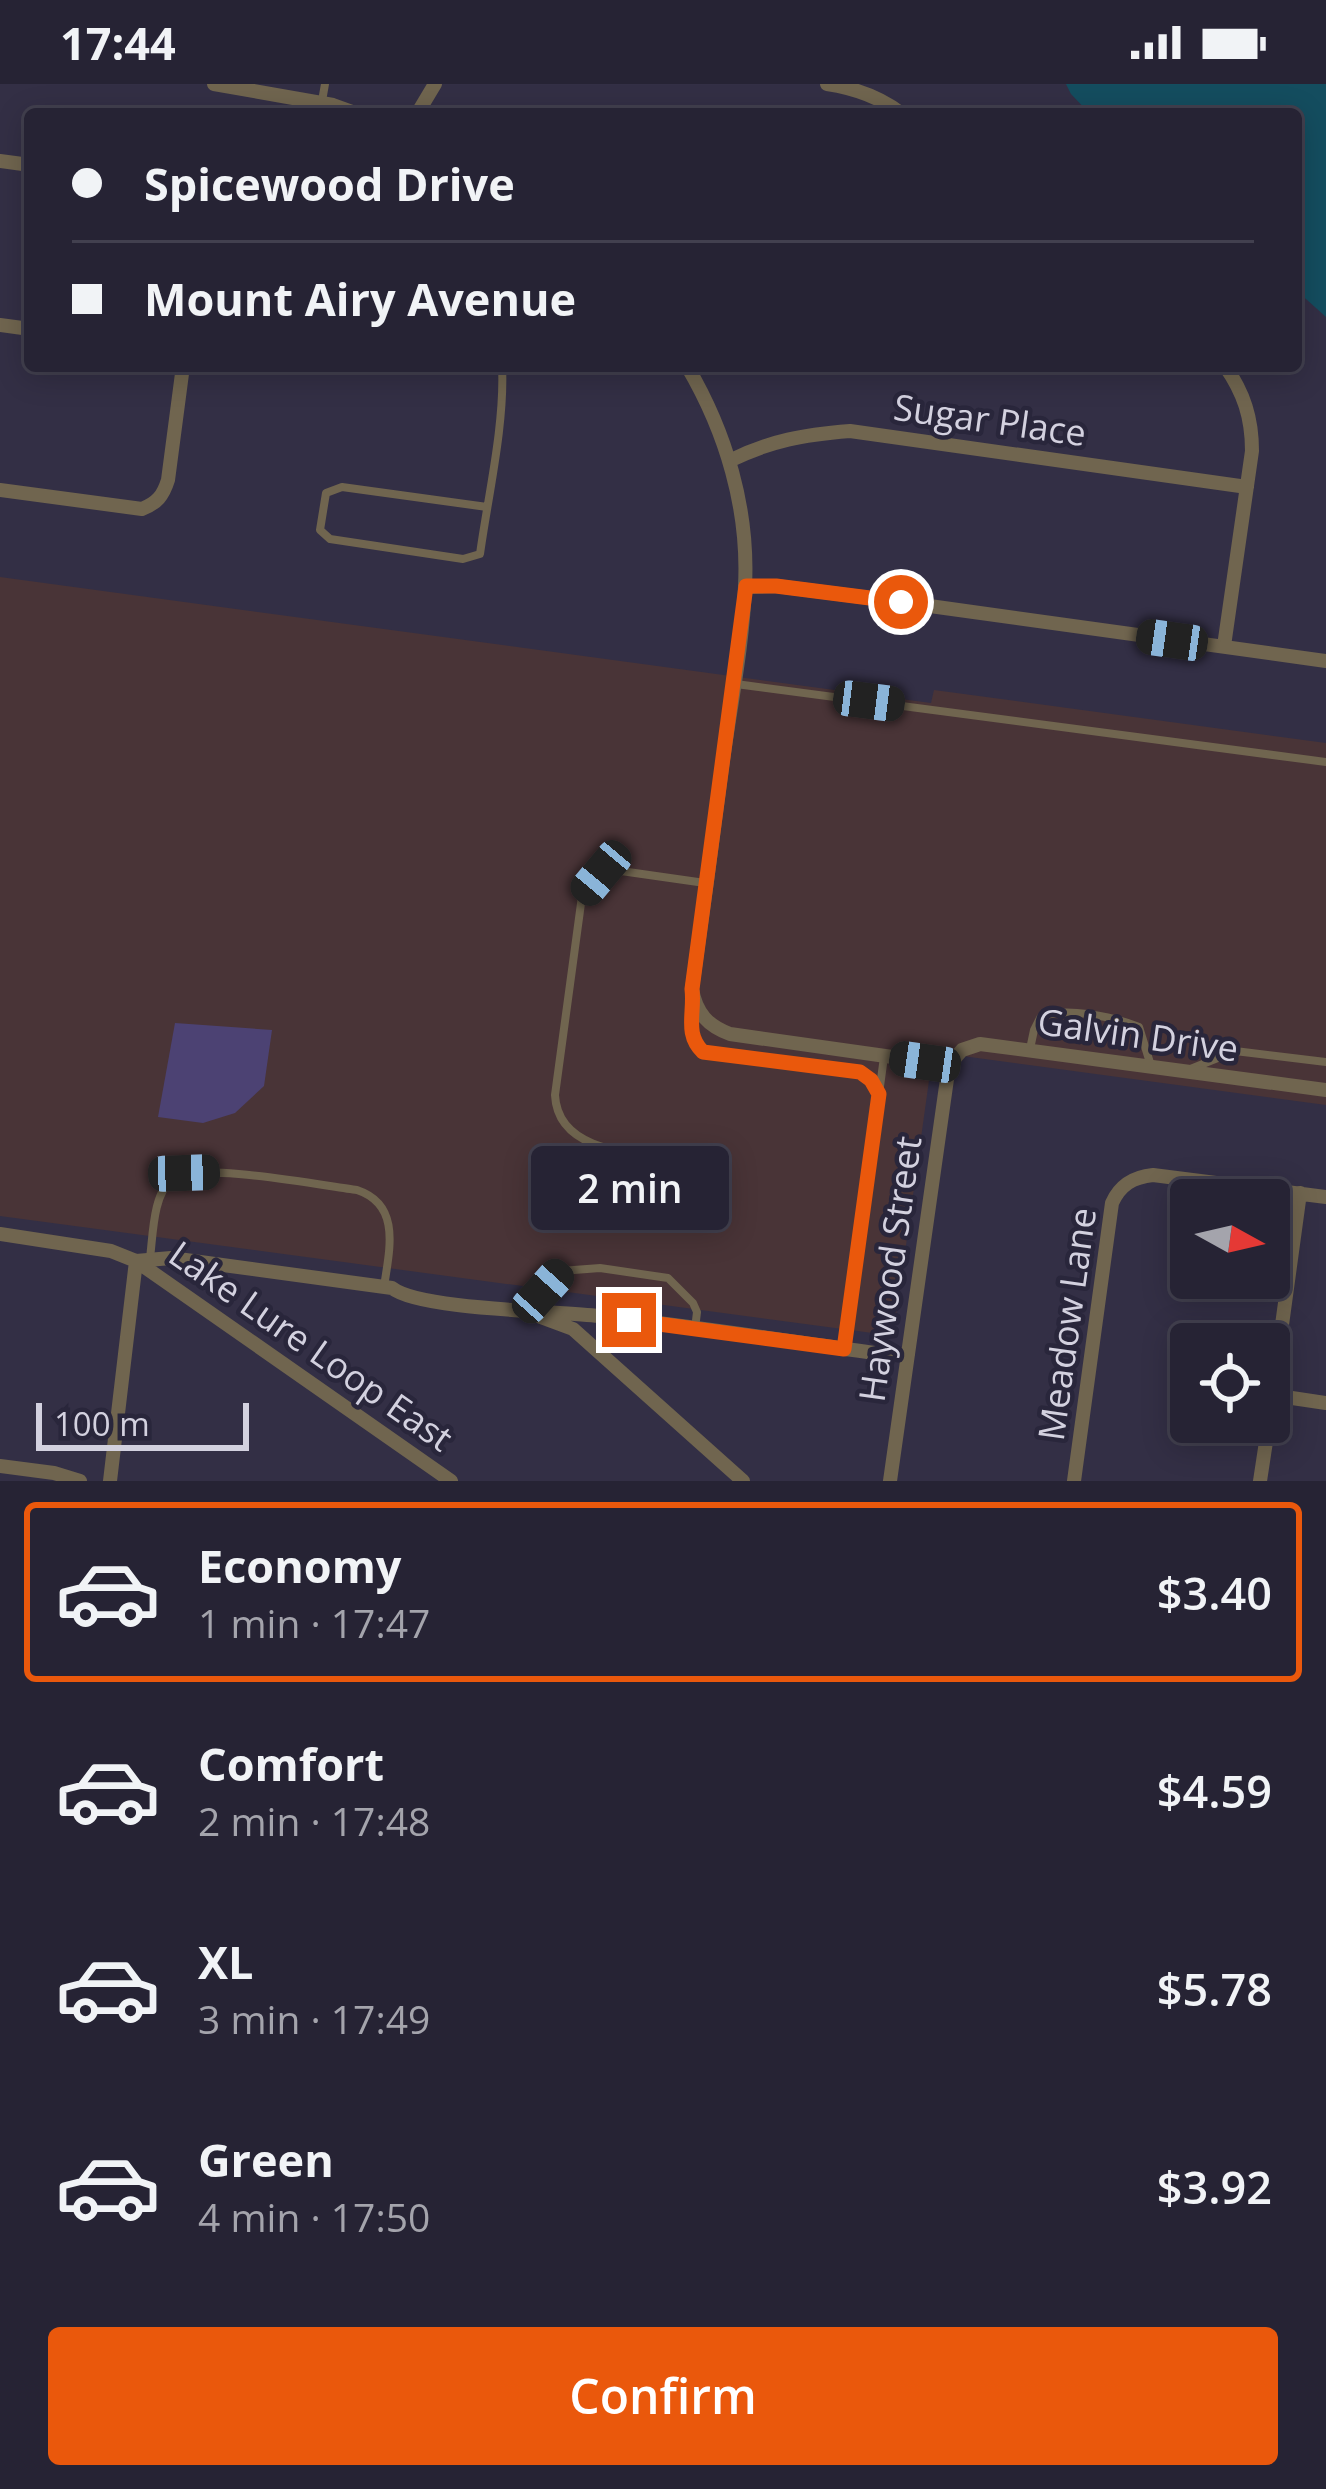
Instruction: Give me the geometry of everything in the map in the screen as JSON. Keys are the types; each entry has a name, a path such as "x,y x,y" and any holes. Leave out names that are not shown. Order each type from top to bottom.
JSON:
{"street":[{"path":"214,84 338,108"},
{"path":"826,84 849,87 892,108"},
{"path":"0,490 142,509 156,503 168,480 182,372"},
{"path":"690,372 729,460 743,531 746,586 692,989 698,1010 715,1029 730,1034 949,1065"},
{"path":"1224,646 1252,430 1246,404 1229,372"},
{"name":"Sugar Place","path":"729,460 795,436 850,431 1247,487"},
{"path":"746,586 1326,661"},
{"name":"Galvin Drive","path":"949,1065 962,1050 980,1044 1326,1090"},
{"name":"Haywood Street","path":"890,1481 949,1065"},
{"name":"Meadow Lane","path":"1074,1481 1112,1203 1118,1191 1130,1181 1153,1174 1300,1193"},
{"path":"1282,1323 1300,1193 1326,1197"},
{"path":"0,1234 143,1260 171,1258 392,1288 401,1295 908,1354"},
{"path":"110,1481 143,1260"},
{"name":"Lake Lure Loop East","path":"143,1260 452,1481"},
{"path":"525,1311 573,1329 743,1481"},
{"path":"1290,1398 1326,1403"},
{"path":"1260,1481 1266,1443"},
{"path":"0,1466 80,1481"}],"lane":[{"path":"322,103 325,84"},
{"path":"487,507 341,487 326,493 320,530 330,539 463,560 480,554 487,507 503,386 502,372"},
{"path":"734,684 1326,762"},
{"path":"687,1160 612,1149 582,1139 565,1127 555,1095 582,896 601,873 614,870 707,883"},
{"path":"698,1010 690,1030 703,1052 860,1072 879,1094"},
{"path":"1030,1051 1040,1018 1056,1011 1124,1021 1139,1028 1151,1067"},
{"path":"1185,1071 1235,1051 1326,1062"},
{"path":"844,1349 884,1056"},
{"path":"143,1260 169,1180 184,1173 214,1172 370,1195 390,1222 384,1287"},
{"path":"525,1311 561,1271 600,1268 668,1278 698,1312 694,1329"}],"shaded area":[{"path":"0,577 931,703 934,690 1326,743 1326,1105 933,1052 895,1324 892,1331 880,1334 0,1216"},
{"path":"175,1023 272,1030 264,1086 235,1113 203,1123 158,1117"}],"water":[{"path":"1066,84 1326,84 1326,317 1302,295 1302,108 1084,108"}],"route":[{"path":"629,1320 844,1349 879,1094 860,1072 703,1052 690,1030 692,989 746,586 901,602"}]}
